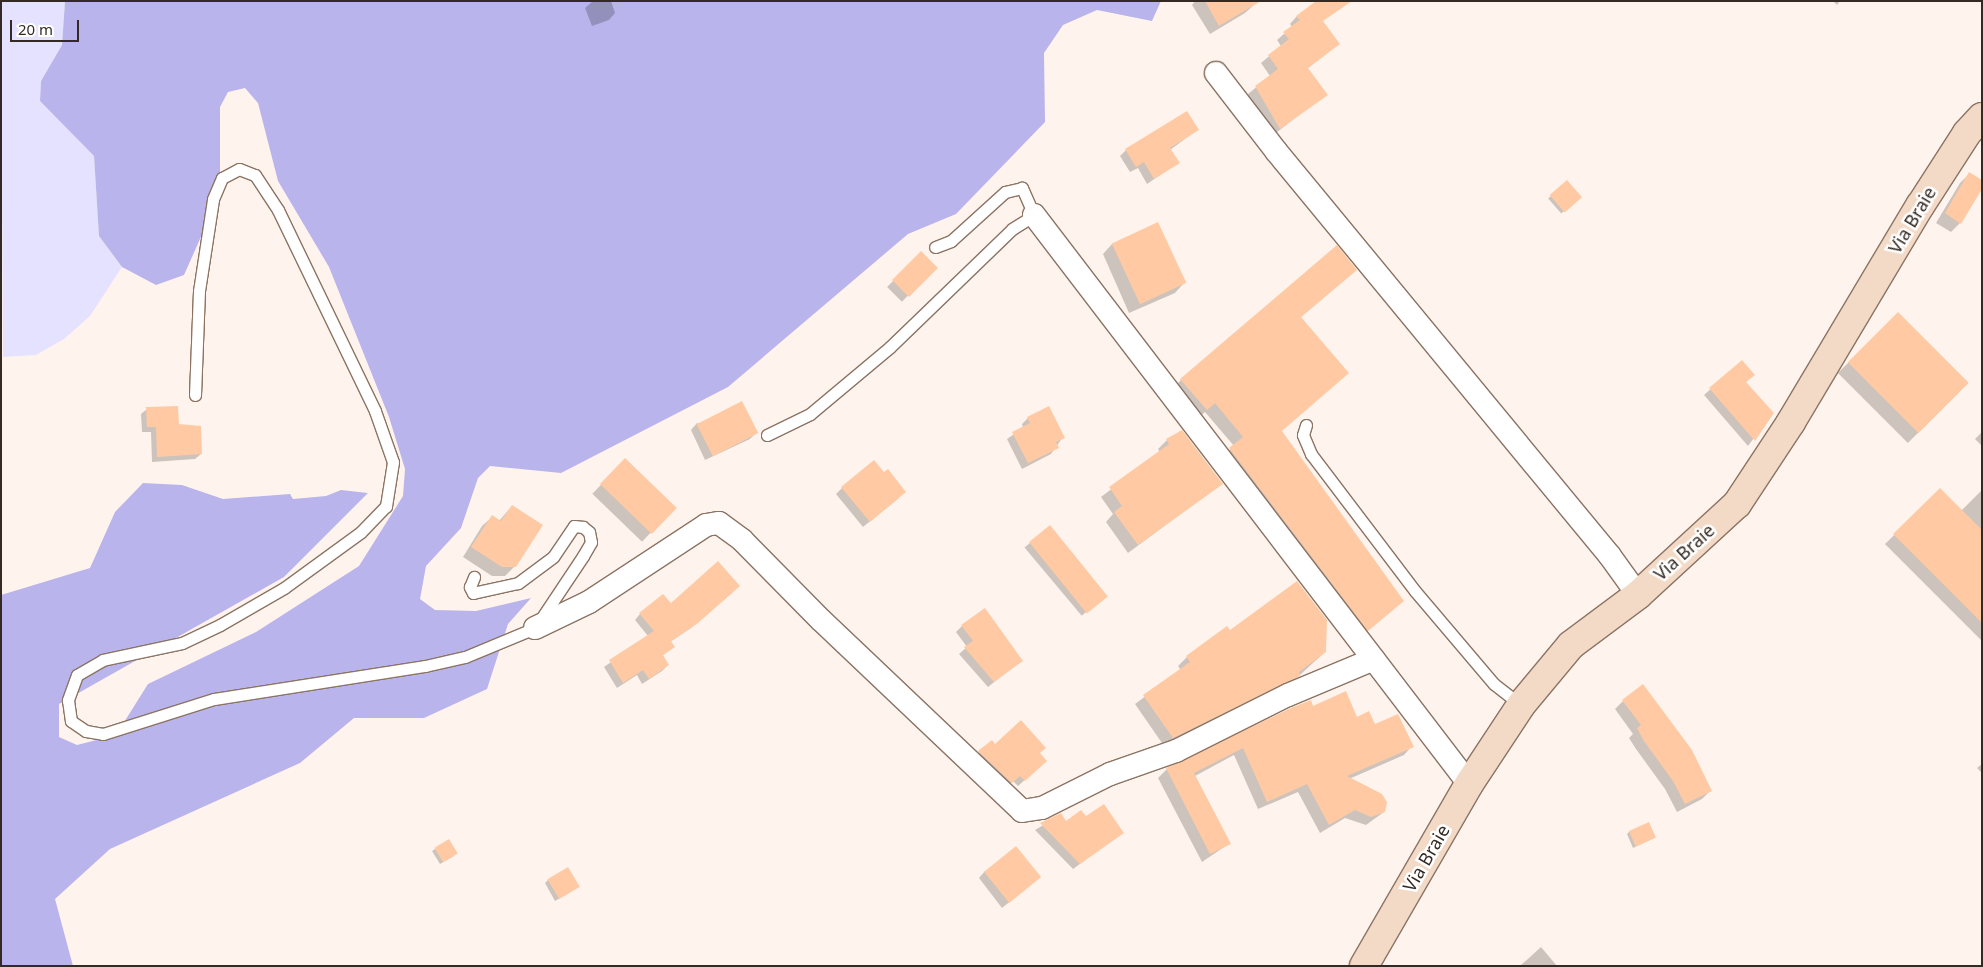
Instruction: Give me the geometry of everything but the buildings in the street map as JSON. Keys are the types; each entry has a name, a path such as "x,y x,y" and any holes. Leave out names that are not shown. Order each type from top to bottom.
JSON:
{"street":[{"path":"1216,73 1276,151 1610,556 1638,595"},
{"name":"Via Braie","path":"1364,966 1469,784 1521,705 1571,645 1638,595 1737,504 1791,422 1920,206 1966,134 1982,117"},
{"path":"1034,215 1469,784"},
{"path":"535,628 589,602 706,525 719,523 742,540 1022,811 1042,808 1110,774 1176,751 1288,695 1374,659"}],"lane":[{"path":"195,395 198,291 213,199 222,178 239,169 255,175 278,210 375,411 393,462 386,506 361,532 284,588 220,625 182,643 103,660 78,675 68,700 70,721 86,731 103,734 214,699 457,659 535,628 591,542 589,532 583,527 574,526 554,557 518,583 473,594 470,587 474,577"},
{"path":"767,435 810,414 890,347 1012,228 1034,215 1022,188 1014,188 992,202 951,241 935,247"},
{"path":"1306,425 1303,435 1311,454 1409,584 1494,684 1521,705"}],"shaded area":[{"path":"1,1 65,1 62,45 41,81 40,101 94,156 99,236 122,267 90,316 64,339 36,355 3,357"},
{"path":"65,1 1161,1 1152,21 1097,10 1063,25 1044,53 1045,122 956,214 908,234 728,387 561,473 490,466 478,478 461,528 426,566 420,599 435,610 476,611 531,598 508,624 487,689 424,718 354,718 300,763 110,849 55,899 73,966 1,966 1,595 90,568 115,512 143,483 182,485 223,499 290,494 293,499 326,496 341,490 368,493 284,577 59,704 59,737 77,745 116,735 148,684 256,632 359,566 403,496 405,469 389,417 329,267 278,181 258,103 245,88 228,92 220,107 220,194 184,275 156,285 122,267 99,236 94,156 40,101 41,81 62,45"}]}
